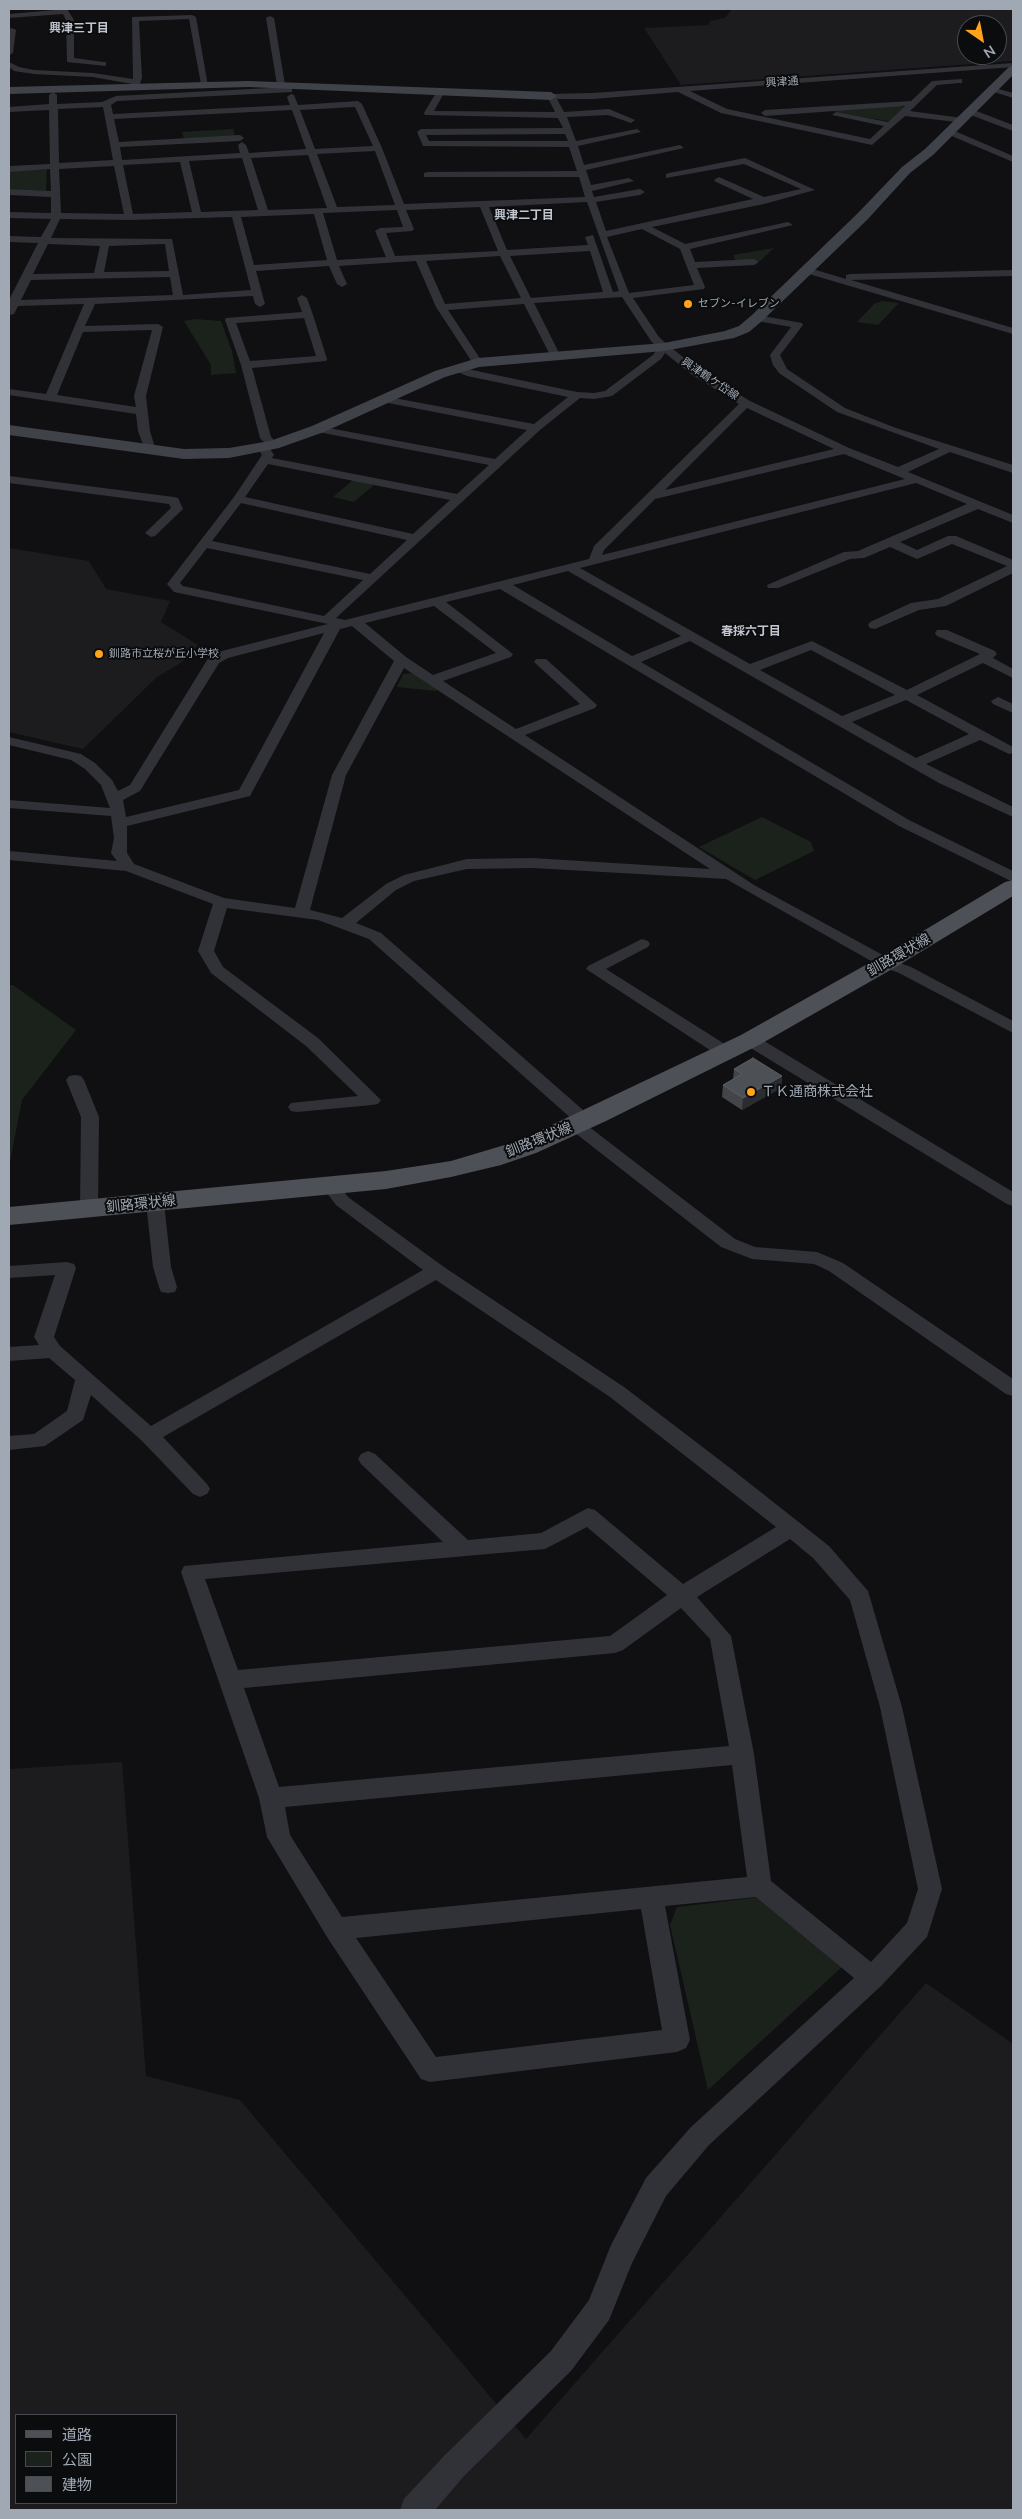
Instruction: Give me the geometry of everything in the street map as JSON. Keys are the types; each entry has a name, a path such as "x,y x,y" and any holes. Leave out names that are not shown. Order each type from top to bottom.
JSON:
{"main road":[{"name":"釧路環状線","path":"9,1216 89,1210 386,1180 451,1169 527,1147 750,1040 886,963 1013,887"}],"street":[{"path":"9,16 64,10 70,20 70,60 112,66"},
{"path":"132,83 138,78 135,19 192,17 205,84"},
{"path":"270,18 285,87 295,107 310,153 334,210"},
{"path":"9,31 12,30 9,53"},
{"path":"9,64 17,69 34,72 93,75 132,83"},
{"path":"126,69 132,83"},
{"path":"1013,96 1003,76 967,116 906,170 862,217 744,329 729,336 664,347 554,355 478,363 457,368 267,451 238,499 173,584 179,589 340,623 433,680 729,876 886,963 905,970 1013,1028"},
{"name":"興津通","path":"551,96 679,90 842,77 1003,76"},
{"path":"842,77 858,89"},
{"path":"916,84 964,81"},
{"path":"9,91 132,83 551,96"},
{"path":"679,90 724,111 872,142 935,83"},
{"path":"9,109 107,104 106,102 116,99 285,87"},
{"path":"9,314 11,303 56,217 53,89"},
{"path":"440,93 428,113 562,115 609,112 631,120"},
{"name":"興津鶴ケ岱線","path":"551,96 562,115 568,131 584,199 602,235 625,295 655,339 695,372 746,403 845,450 1013,520"},
{"path":"701,100 721,99"},
{"path":"749,117 821,109 913,103"},
{"path":"107,104 129,217"},
{"path":"116,145 173,128 236,124 295,107 358,104 378,148 410,229 380,231 392,260"},
{"path":"821,109 830,114 891,125"},
{"path":"903,113 967,116 1013,128"},
{"path":"110,117 173,128 236,124"},
{"path":"236,124 264,213"},
{"path":"568,131 421,132 426,144 572,144 637,132"},
{"path":"950,132 1013,159"},
{"path":"978,144 995,140"},
{"path":"9,169 378,148"},
{"path":"427,175 577,167 680,148"},
{"path":"184,160 197,215"},
{"path":"602,235 810,190 745,160 669,176 682,182"},
{"path":"719,180 764,201"},
{"path":"584,199 629,181"},
{"path":"9,192 56,194"},
{"path":"9,215 129,217 264,213 603,199 640,192"},
{"path":"483,203 504,254 554,355"},
{"path":"318,211 333,263 342,284"},
{"path":"708,213 747,233"},
{"path":"236,214 263,318"},
{"path":"586,224 609,295"},
{"path":"684,247 788,225"},
{"path":"441,306 625,295 700,288 684,247 645,227"},
{"path":"9,238 105,243 169,242 173,274 179,298"},
{"path":"99,276 105,243"},
{"path":"250,268 593,248"},
{"path":"420,258 441,306 478,363"},
{"path":"692,265 754,262"},
{"path":"806,270 1013,332"},
{"path":"834,278 1013,272"},
{"path":"25,278 173,274"},
{"path":"11,303 179,298 257,293"},
{"path":"246,365 322,359 302,298"},
{"path":"50,398 91,300"},
{"path":"267,451 266,438 246,365 230,320 308,315"},
{"path":"757,318 798,324 775,356 783,371 841,410 1013,469"},
{"path":"79,329 158,328 140,396 144,430 150,451"},
{"path":"457,368 471,374 577,395 594,396 608,394 657,357 664,347"},
{"path":"9,392 142,411"},
{"path":"9,804 103,812 245,793 340,623 370,578 536,428 577,395"},
{"path":"383,399 536,428"},
{"path":"595,560 598,549 654,496 746,403"},
{"path":"318,428 498,463"},
{"path":"9,430 150,451 207,454 267,451 458,498"},
{"path":"897,472 950,448"},
{"path":"654,496 845,450"},
{"path":"9,479 174,501 177,509 151,532"},
{"path":"118,811 135,788 214,660 223,655 340,623 437,602 501,584 914,480"},
{"path":"238,499 415,538"},
{"path":"773,585 848,555 860,555 976,505"},
{"path":"890,542 917,555 952,539 1013,564"},
{"path":"203,543 370,578"},
{"path":"569,567 916,763 1013,813"},
{"path":"875,625 916,606 941,603 1013,568"},
{"path":"501,584 904,823 1013,877"},
{"path":"433,680 506,654 437,602"},
{"path":"843,721 907,695 990,654 942,633"},
{"path":"630,662 692,636"},
{"path":"748,669 812,645 1009,750"},
{"path":"984,658 1013,674"},
{"path":"302,913 339,775 401,660"},
{"path":"515,734 590,705 541,662"},
{"path":"998,701 1013,709"},
{"path":"916,763 979,735"},
{"path":"9,741 76,757 90,766 107,783 118,811 119,853 128,867"},
{"path":"9,856 128,867 221,902 321,916 375,936 398,954 580,1123 728,1243 752,1253 818,1258 836,1267 1013,1389"},
{"path":"345,924 391,887 417,876 467,864 533,863 729,876"},
{"path":"221,902 206,951 217,970 312,1042 372,1100 297,1107"},
{"path":"642,944 594,969 725,1052"},
{"path":"750,1040 1013,1200"},
{"path":"76,1080 90,1117 89,1210"},
{"path":"330,1185 342,1201 437,1271 616,1392 792,1528 821,1552 860,1597 891,1706 930,1889 918,1929 872,1978 694,2143 656,2187 622,2255 599,2310 562,2361 454,2466 415,2510"},
{"path":"155,1203 162,1267 168,1287"},
{"path":"9,1272 67,1268 44,1338 53,1351 149,1436 200,1489"},
{"path":"149,1436 437,1271"},
{"path":"9,1354 53,1351"},
{"path":"9,1443 38,1442 76,1415 85,1378"},
{"path":"368,1459 464,1549"},
{"path":"651,1899 677,2040 430,2070 336,1928 279,1837 272,1798 192,1572 546,1541 588,1516 682,1595 720,1636 742,1754 760,1886 872,1978"},
{"path":"230,1680 615,1644 682,1595 792,1528"},
{"path":"272,1798 742,1754"},
{"path":"336,1928 651,1899 760,1886"}],"shaded area":[{"path":"732,9 1013,9 1013,61 1007,61 1007,15 957,15 958,65 681,85 644,28 709,25 710,21 725,18"},
{"name":"釧路市立桜が丘小学校","path":"9,548 89,561 106,589 170,601 161,622 198,645 182,662 157,677 83,749 9,732"},
{"path":"122,1762 146,2076 240,2100 526,2439 926,1983 1013,2044 1013,2510 9,2510 9,1769"}],"green space":[{"path":"897,105 904,107 889,121 835,113 836,110"},
{"path":"233,129 235,137 184,139 182,132"},
{"path":"47,169 46,191 9,189 9,171"},
{"path":"774,248 760,261 736,262 733,255"},
{"path":"882,301 899,303 878,325 857,322 874,304"},
{"path":"194,319 221,321 232,351 236,373 211,375 211,365 184,321"},
{"path":"353,480 374,485 354,502 333,497"},
{"path":"414,673 439,688 436,691 397,687 403,674"},
{"path":"762,817 811,842 814,851 755,880 699,847"},
{"path":"9,985 13,985 76,1030 22,1100 9,1167"},
{"path":"761,1897 843,1966 708,2090 670,1925 677,1907"}],"building":[{"path":"753,1058 782,1076 743,1098 723,1085 742,1074 734,1069"}],"place":[{"name":"セブン-イレブン","path":"688,304"},
{"name":"釧路市立桜が丘小学校","path":"99,654"},
{"name":"ＴＫ通商株式会社","path":"751,1092"}],"district":[{"name":"興津三丁目","path":"79,28"},
{"name":"興津二丁目","path":"524,215"},
{"name":"春採六丁目","path":"751,631"}]}
